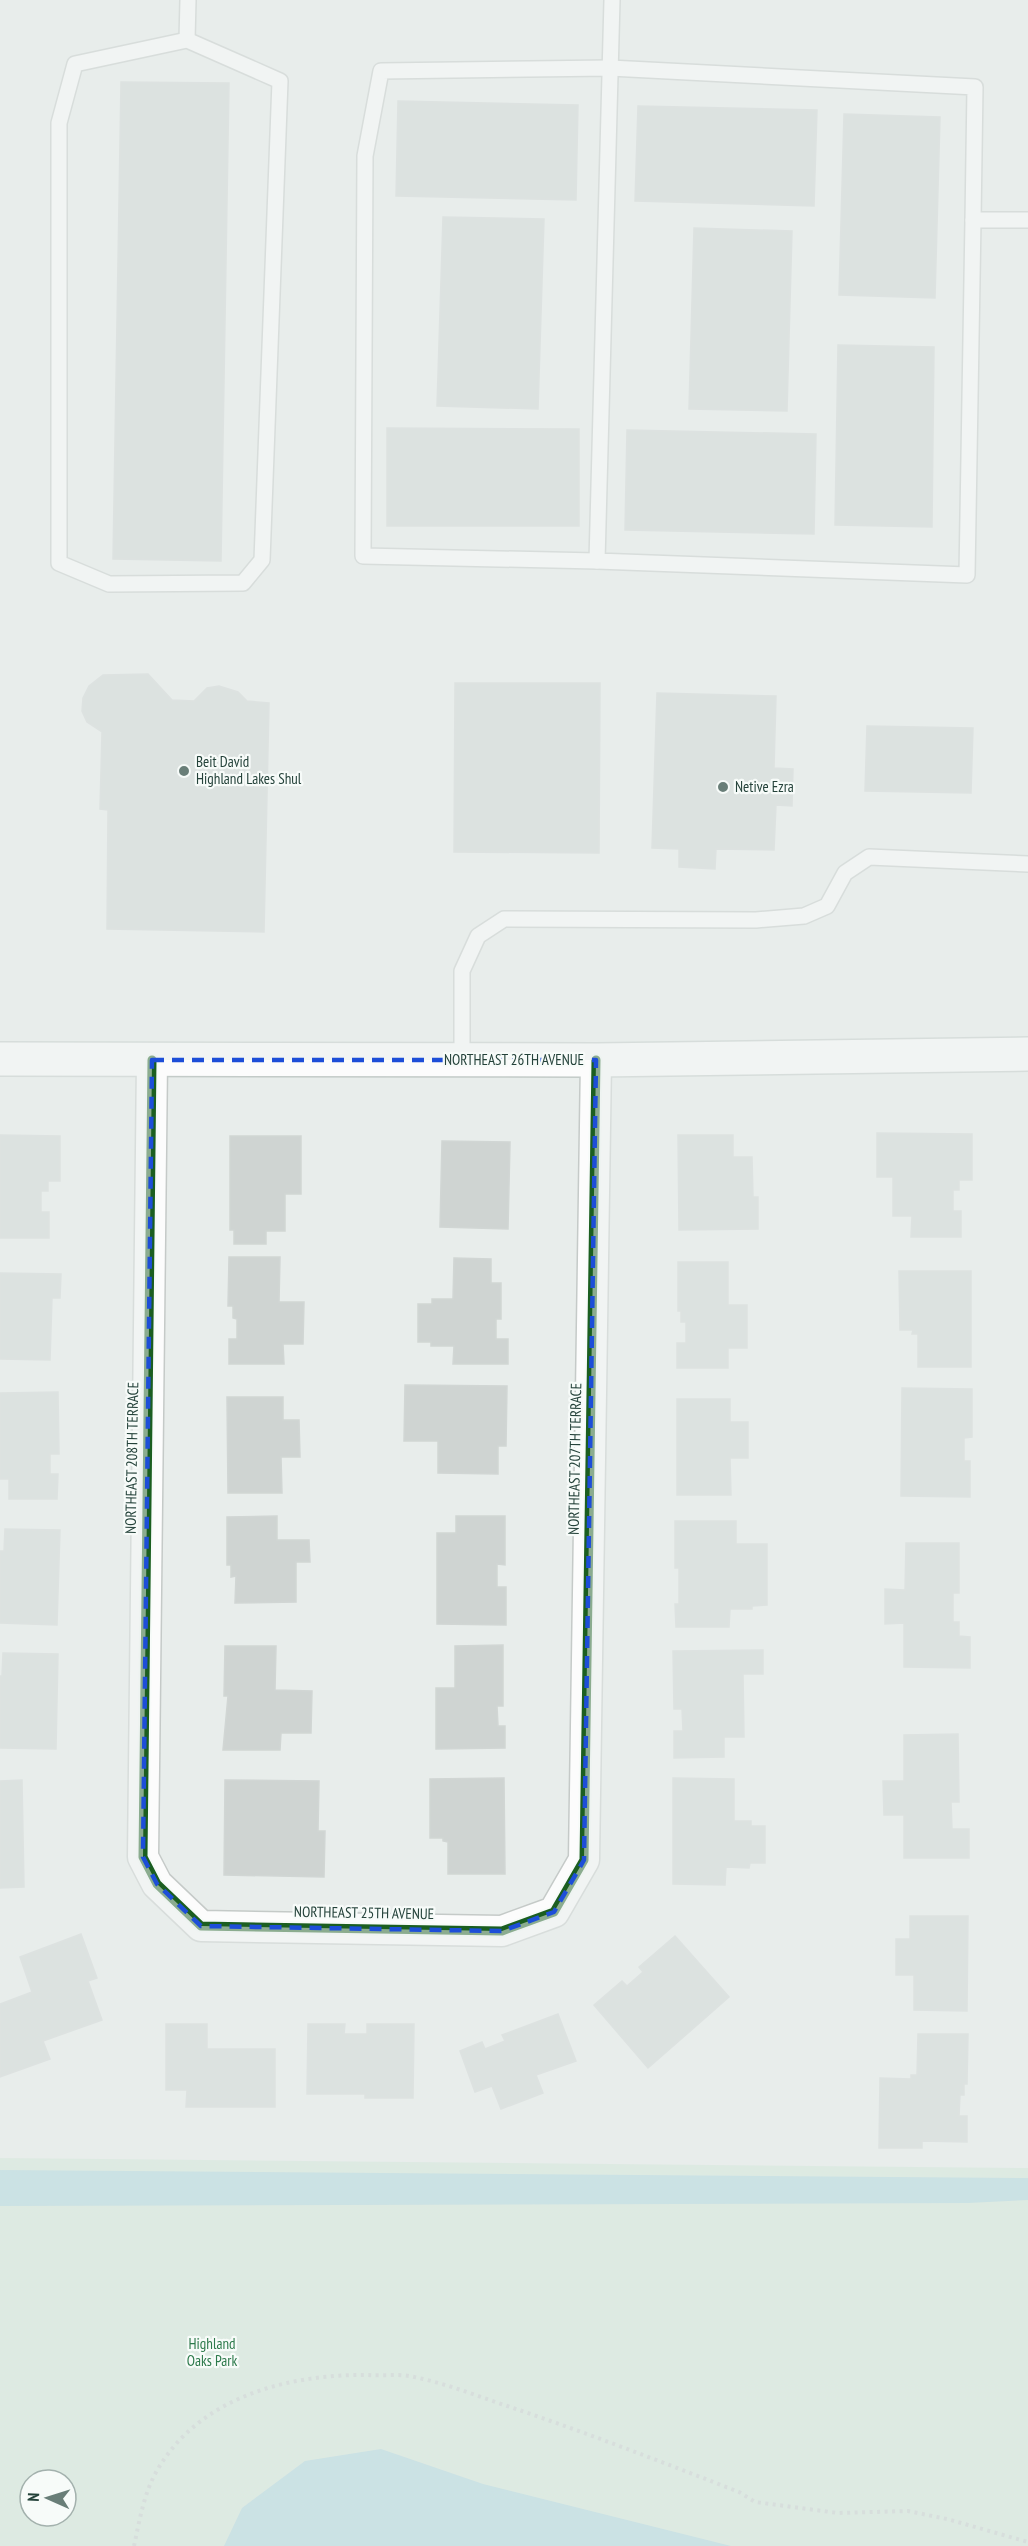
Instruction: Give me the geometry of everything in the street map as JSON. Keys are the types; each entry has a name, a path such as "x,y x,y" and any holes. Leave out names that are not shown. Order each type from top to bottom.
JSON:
{"street":[{"name":"NORTHEAST 26TH AVENUE","path":"0,1059 462,1060 1028,1054"},
{"name":"NORTHEAST 207TH TERRACE","path":"584,1860 596,1059"},
{"name":"NORTHEAST 208TH TERRACE","path":"143,1857 152,1060"},
{"name":"NORTHEAST 25TH AVENUE","path":"143,1857 157,1884 201,1926 502,1930 554,1912 584,1860"}],"lane":[{"path":"187,40 188,0"},
{"path":"597,561 612,0"},
{"path":"187,40 279,81 262,560 243,583 109,584 59,563 60,123 75,64 187,40"},
{"path":"610,68 975,87 973,220 967,575 597,561 363,556 365,156 381,71 610,68"},
{"path":"973,220 1028,220"},
{"path":"462,1060 462,971 478,936 504,919 756,920 804,916 827,906 845,873 869,856 1028,864"}],"path":[{"path":"134,2546 144,2502 154,2476 192,2426 227,2404 262,2389 301,2379 338,2375 408,2376 474,2395 621,2445 739,2492 755,2502 838,2513 908,2511 947,2519 1028,2542"}],"highlighted area":[{"path":"152,1060 596,1060 584,1860 554,1912 502,1931 201,1926 157,1884 143,1857"}],"green space":[{"name":"Highland Oaks Park","path":"0,2158 1028,2168 1028,2546 0,2546"}],"water":[{"path":"0,2170 1028,2178 1028,2200 968,2203 0,2206"},
{"path":"381,2449 483,2484 731,2546 224,2546 242,2508 305,2461"}],"building":[{"path":"121,82 229,83 221,561 113,559"},
{"path":"398,101 578,105 576,200 396,196"},
{"path":"638,106 817,110 814,206 635,201"},
{"path":"844,114 940,117 935,298 839,295"},
{"path":"443,217 544,219 538,409 437,406"},
{"path":"694,228 792,231 787,411 689,409"},
{"path":"838,345 934,347 932,527 835,525"},
{"path":"387,428 579,429 579,526 387,526"},
{"path":"627,430 816,434 814,534 625,530"},
{"name":"Beit David Highland Lakes Shul","path":"148,674 172,700 194,701 207,688 219,686 238,692 247,701 269,703 264,932 107,929 108,810 100,809 102,732 87,722 82,711 83,698 89,686 103,675"},
{"path":"455,683 600,683 599,853 454,852"},
{"name":"Netive Ezra","path":"657,693 776,696 774,768 793,769 792,806 776,805 774,850 716,849 715,869 679,867 679,849 652,848"},
{"path":"867,726 973,728 971,793 865,791"},
{"path":"877,1133 972,1134 972,1180 959,1180 959,1190 953,1190 953,1211 961,1211 961,1237 911,1237 912,1216 893,1216 893,1177 877,1177"},
{"path":"0,1135 60,1136 60,1181 48,1181 48,1191 41,1191 41,1212 49,1212 49,1238 0,1238"},
{"path":"678,1135 733,1135 733,1157 752,1157 753,1197 758,1197 758,1229 679,1230"},
{"path":"230,1136 301,1136 301,1194 285,1194 285,1231 266,1231 266,1244 234,1244 234,1230 230,1230"},
{"path":"442,1141 510,1142 508,1229 440,1227"},
{"path":"229,1257 280,1257 279,1302 304,1302 303,1344 283,1344 284,1364 229,1364 229,1339 237,1339 237,1319 233,1318 233,1306 228,1306"},
{"path":"454,1258 491,1259 491,1283 501,1283 501,1319 496,1319 496,1339 508,1339 508,1364 453,1364 454,1346 431,1346 431,1342 418,1342 418,1304 432,1304 432,1299 453,1299"},
{"path":"678,1262 728,1262 728,1305 747,1305 747,1348 728,1348 728,1368 677,1368 677,1343 686,1343 686,1322 681,1322 681,1311 678,1311"},
{"path":"899,1271 971,1271 971,1367 918,1367 918,1334 912,1334 913,1330 900,1330"},
{"path":"0,1273 61,1274 60,1298 52,1298 50,1360 0,1359"},
{"path":"405,1385 507,1386 506,1446 498,1446 498,1474 438,1473 438,1441 404,1441"},
{"path":"902,1388 972,1389 972,1437 964,1438 964,1461 970,1461 970,1497 901,1496"},
{"path":"58,1392 59,1454 50,1454 50,1474 58,1474 57,1499 9,1499 9,1479 0,1479 0,1393"},
{"path":"227,1397 283,1397 283,1420 299,1420 300,1457 281,1457 282,1493 228,1493"},
{"path":"677,1399 730,1399 730,1422 748,1422 748,1458 730,1458 731,1495 677,1495"},
{"path":"277,1516 277,1540 309,1540 310,1562 296,1562 296,1602 235,1603 236,1576 231,1577 231,1565 227,1565 227,1517"},
{"path":"456,1516 505,1516 505,1565 497,1564 497,1587 506,1587 506,1625 437,1624 437,1533 456,1533"},
{"path":"675,1521 736,1521 736,1544 767,1544 767,1605 752,1606 752,1609 730,1609 729,1627 676,1627 675,1604 679,1604 679,1568 675,1568"},
{"path":"5,1529 60,1530 57,1625 0,1623 0,1551 4,1551"},
{"path":"906,1543 959,1543 959,1593 953,1593 953,1622 959,1622 959,1636 970,1637 970,1668 904,1667 904,1623 885,1624 885,1589 905,1590"},
{"path":"503,1645 503,1706 497,1706 498,1726 505,1726 505,1748 436,1749 436,1688 455,1688 455,1646"},
{"path":"225,1646 276,1646 275,1690 312,1691 311,1733 281,1733 280,1750 223,1750 228,1696 224,1696"},
{"path":"763,1650 763,1674 743,1674 744,1737 724,1737 724,1757 674,1758 674,1731 683,1731 682,1709 674,1709 673,1651"},
{"path":"3,1653 58,1654 56,1749 0,1748 0,1676 2,1676"},
{"path":"958,1734 959,1802 951,1802 952,1829 969,1829 969,1858 904,1858 904,1815 884,1815 883,1781 904,1781 904,1735"},
{"path":"504,1778 505,1874 448,1874 448,1842 443,1841 443,1838 430,1838 430,1779"},
{"path":"673,1778 734,1779 734,1821 751,1821 751,1826 765,1826 765,1863 750,1863 749,1868 726,1867 725,1885 673,1884"},
{"path":"22,1780 24,1887 0,1888 0,1781"},
{"path":"225,1780 319,1781 318,1831 325,1831 324,1877 224,1875"},
{"path":"910,1916 968,1916 967,2011 914,2010 914,1975 896,1975 896,1939 910,1939"},
{"path":"81,1934 97,1978 88,1981 102,2020 43,2041 50,2059 0,2077 0,2004 32,1992 20,1957"},
{"path":"675,1936 729,1997 648,2068 594,2005 622,1981 627,1986 643,1972 639,1967"},
{"path":"558,2014 576,2061 536,2075 543,2093 501,2109 492,2086 475,2092 460,2051 482,2042 485,2049 505,2041 502,2035"},
{"path":"166,2024 207,2024 207,2049 275,2049 275,2107 186,2107 187,2090 166,2090"},
{"path":"308,2024 345,2024 344,2034 367,2034 367,2024 414,2024 413,2098 365,2098 365,2094 307,2094"},
{"path":"918,2034 968,2034 967,2084 964,2084 964,2095 960,2095 959,2116 967,2116 967,2142 922,2141 922,2148 879,2148 880,2078 911,2079 911,2075 917,2075"}],"cycle path":[{"path":"152,1060 143,1857 157,1884 201,1926 502,1931 554,1912 584,1860 596,1060"}],"place":[{"name":"Beit David Highland Lakes Shul","path":"184,771"},
{"name":"Netive Ezra","path":"723,787"}]}
